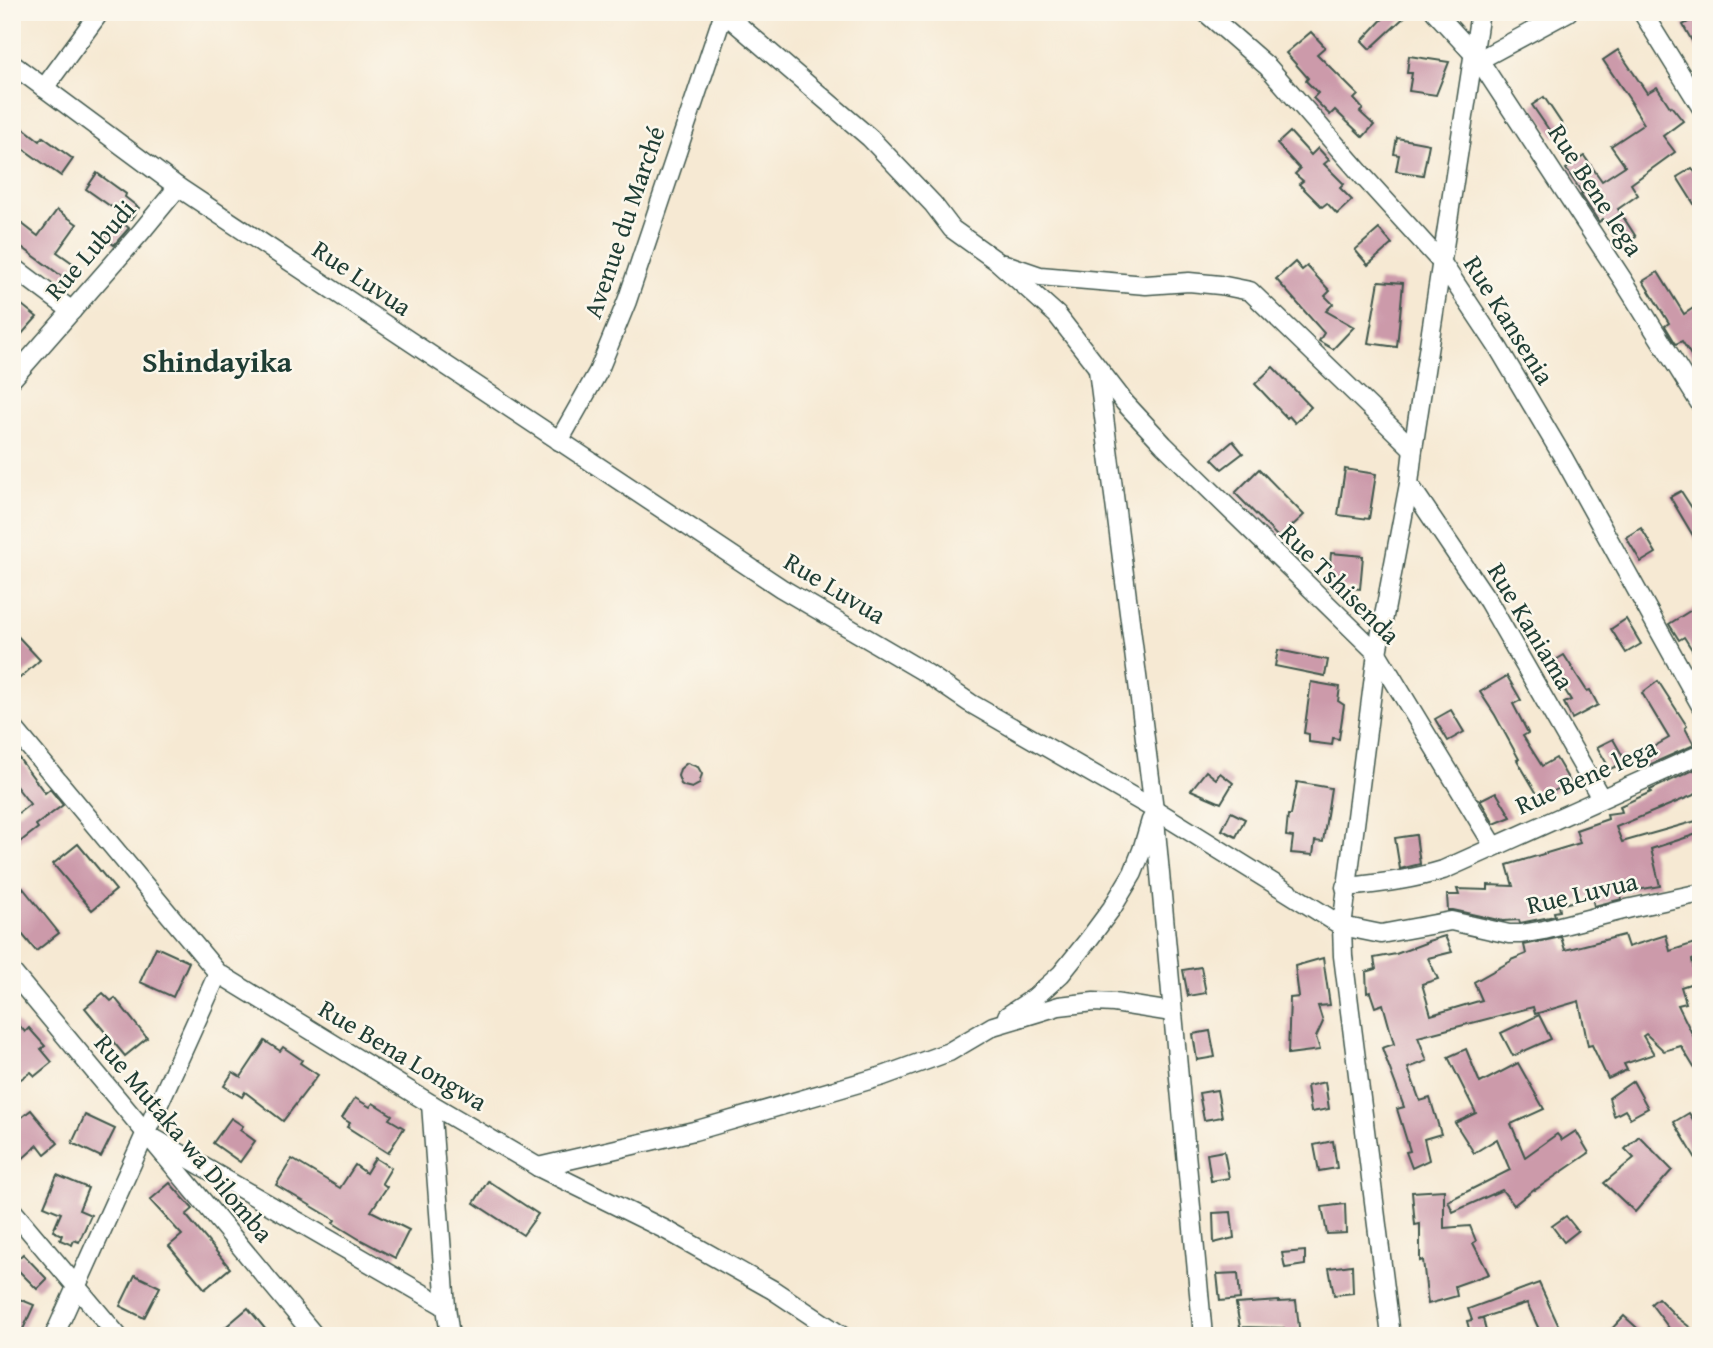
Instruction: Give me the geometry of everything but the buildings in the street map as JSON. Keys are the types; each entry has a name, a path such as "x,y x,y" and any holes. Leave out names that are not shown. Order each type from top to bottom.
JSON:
{"street":[{"path":"44,88 100,12"},
{"path":"724,12 870,138 933,205 951,229 998,262 1040,276 1146,285 1199,283 1250,290 1413,449"},
{"name":"Avenue du Marché","path":"559,442 598,372 627,301 724,12"},
{"name":"Rue Kansenia","path":"1205,12 1268,67 1442,263 1499,349 1563,457 1701,706"},
{"name":"Rue Bene lega","path":"1435,12 1476,56 1623,280 1701,405"},
{"path":"1391,1336 1345,970 1342,926 1377,653 1409,484 1476,56 1480,12"},
{"path":"1476,56 1568,12"},
{"path":"1642,12 1700,103"},
{"name":"Rue Luvua","path":"12,64 178,187 781,588 926,673 970,703 1154,809 1342,926 1381,934 1456,922 1521,934 1701,893"},
{"name":"Rue Lubudi","path":"12,379 178,187"},
{"name":"Rue Tshisenda","path":"998,262 1057,315 1125,403 1164,445 1377,653 1494,846"},
{"path":"12,266 72,311"},
{"path":"1098,367 1154,809 1203,1336"},
{"name":"Rue Kaniama","path":"1409,484 1488,601 1601,798"},
{"name":"Rue Bena Longwa","path":"12,726 218,973 538,1167 668,1231 773,1290 842,1336"},
{"name":"Rue Bene lega","path":"1345,887 1419,878 1443,870 1701,754"},
{"path":"538,1167 694,1131 883,1076 949,1052 1034,998 1061,974 1112,908 1133,873 1154,809"},
{"name":"Rue Mutaka wa Dilomba","path":"12,972 315,1336"},
{"path":"54,1336 218,973"},
{"path":"993,1026 1046,1009 1077,1003 1114,1003 1172,1012"},
{"path":"431,1104 450,1336"},
{"path":"145,1133 446,1307"},
{"path":"12,1210 118,1336"}],"district":[{"name":"Shindayika","path":"217,362"}]}
